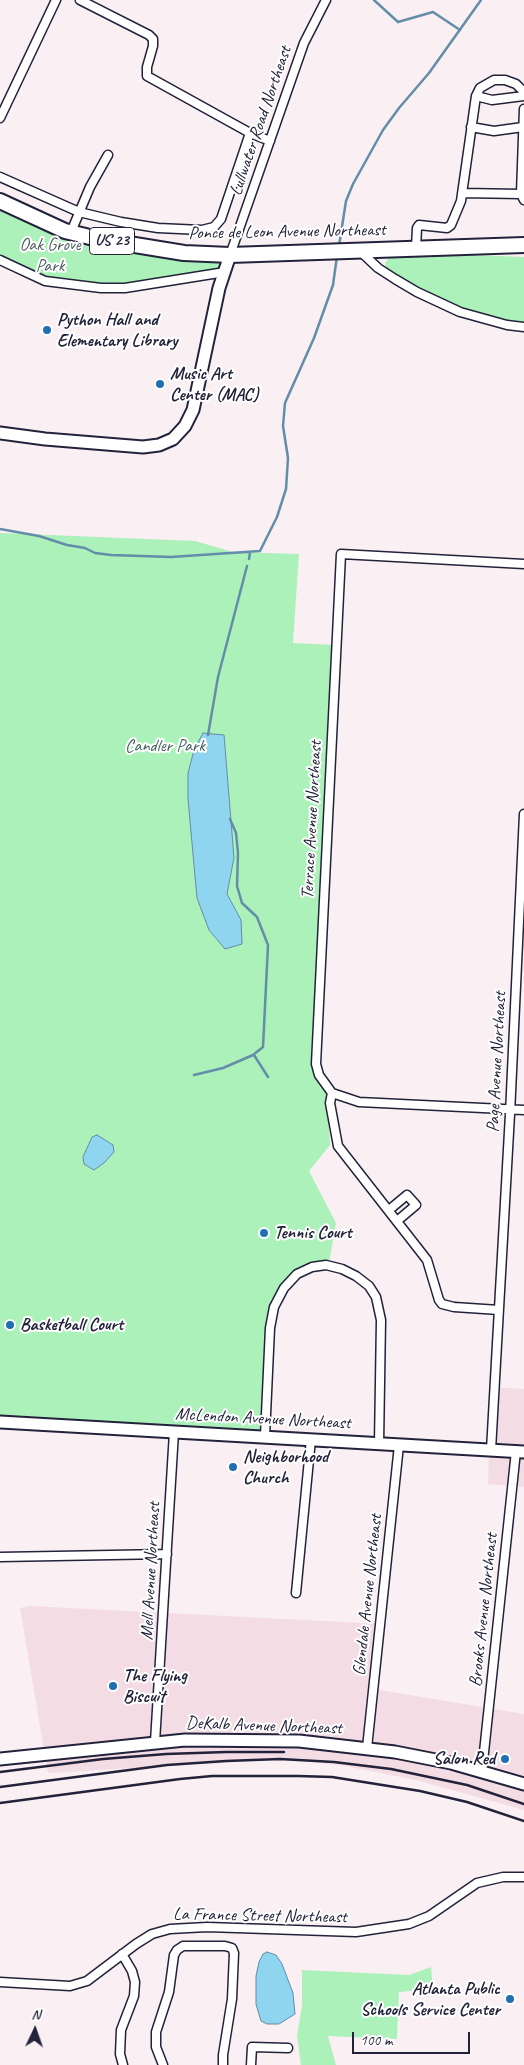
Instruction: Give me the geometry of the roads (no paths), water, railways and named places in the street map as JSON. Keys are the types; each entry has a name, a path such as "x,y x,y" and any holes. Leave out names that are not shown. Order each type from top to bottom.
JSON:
{"highway":[{"name":"Ponce de Leon Avenue Northeast","path":"0,201 36,219 71,232 98,239 184,253 230,255 524,245"}],"street":[{"path":"0,118 56,0"},
{"path":"80,0 149,35 153,39 147,76 250,133 270,141"},
{"name":"Lullwater Road Northeast","path":"230,255 304,44 326,0"},
{"path":"416,248 417,228 419,226 446,228 450,224 462,193 476,96 480,88 486,83 499,79 516,84 524,92"},
{"path":"476,96 487,100 524,96"},
{"path":"462,193 523,197 522,127 524,109"},
{"path":"471,127 494,131 522,127"},
{"path":"0,177 79,212 158,228 202,230 214,227 221,219 250,133"},
{"path":"71,232 108,155"},
{"path":"359,250 378,268 417,292 460,312 508,325 524,327"},
{"path":"0,433 45,439 143,447 159,445 173,439 186,426 193,410 220,288 230,255"},
{"path":"0,260 45,281 101,288 125,288 225,272"},
{"name":"Terrace Avenue Northeast","path":"332,1093 319,1075 316,1064 341,554 524,564"},
{"name":"Page Avenue Northeast","path":"490,1450 521,911 524,814"},
{"path":"499,1310 454,1307 442,1304 437,1297 427,1260 338,1146 330,1103 332,1093 359,1102 524,1110"},
{"path":"389,1210 407,1195 416,1205 398,1221"},
{"path":"266,1436 270,1328 274,1307 284,1288 297,1274 312,1267 326,1265 342,1269 356,1276 369,1286 376,1297 381,1320 379,1444"},
{"name":"McLendon Avenue Northeast","path":"0,1422 266,1436 399,1446 520,1451"},
{"name":"Mell Avenue Northeast","path":"155,1742 174,1432"},
{"path":"296,1594 311,1439"},
{"name":"Glendale Avenue Northeast","path":"367,1748 399,1446"},
{"name":"Brooks Avenue Northeast","path":"482,1771 520,1451"},
{"path":"0,1557 167,1554"},
{"name":"DeKalb Avenue Northeast","path":"0,1759 155,1742 274,1740 367,1748 425,1757 524,1784"},
{"name":"La France Street Northeast","path":"0,1982 70,1986 87,1981 152,1934 170,1929 207,1927 356,1932 390,1928 429,1916 477,1883 503,1877 524,1877"},
{"path":"163,2065 156,2047 156,2032 169,1992 174,1955 183,1946 225,1946 232,1948 234,1953 232,1999 222,2054 223,2065"},
{"path":"122,1954 132,1971 135,1982 134,1996 121,2030 120,2054 123,2065"},
{"path":"251,2065 252,2047 288,2048"}],"water":[{"path":"203,733 224,735 234,858 227,894 241,920 242,944 225,949 209,930 197,898 188,799 188,773 194,750"},
{"path":"97,1135 113,1145 114,1152 94,1170 84,1164 83,1157 92,1137"},
{"path":"267,1952 276,1955 282,1964 293,1993 295,2014 279,2024 267,2024 261,2021 256,2004 256,1976 259,1962 263,1954"}],"waterway":[{"path":"374,0 398,22 433,12 460,30"},
{"path":"339,246 346,201 353,184 383,130 429,73 481,0"},
{"path":"0,529 39,536 67,545 85,548 95,553 111,555 171,557 260,551 277,517 286,489 288,458 283,426 285,403 314,338 333,285 337,256"},
{"path":"249,559 250,553"},
{"path":"208,735 218,677 247,566"},
{"path":"194,1075 223,1068 253,1055 263,1047 268,945 257,917 242,903 237,886 238,853 236,833 230,819"},
{"path":"254,1055 268,1077"}],"railway":[{"path":"0,1772 103,1759 166,1754 284,1752"},
{"path":"0,1787 167,1765 280,1759 334,1762 391,1769 467,1785 524,1804"},
{"path":"0,1803 212,1776 332,1777 420,1791 467,1802 524,1821"}],"place":[{"name":"Python Hall and Elementary Library","path":"47,330"},
{"name":"Music Art Center (MAC)","path":"160,384"},
{"name":"Tennis Court","path":"264,1233"},
{"name":"Basketball Court","path":"10,1325"},
{"name":"Neighborhood Church","path":"233,1467"},
{"name":"The Flying Biscuit","path":"113,1686"},
{"name":"Salon Red","path":"505,1759"},
{"name":"Atlanta Public Schools Service Center","path":"510,1999"}],"park label":[{"name":"Oak Grove Park","path":"50,255"},
{"name":"Candler Park","path":"165,746"}]}
